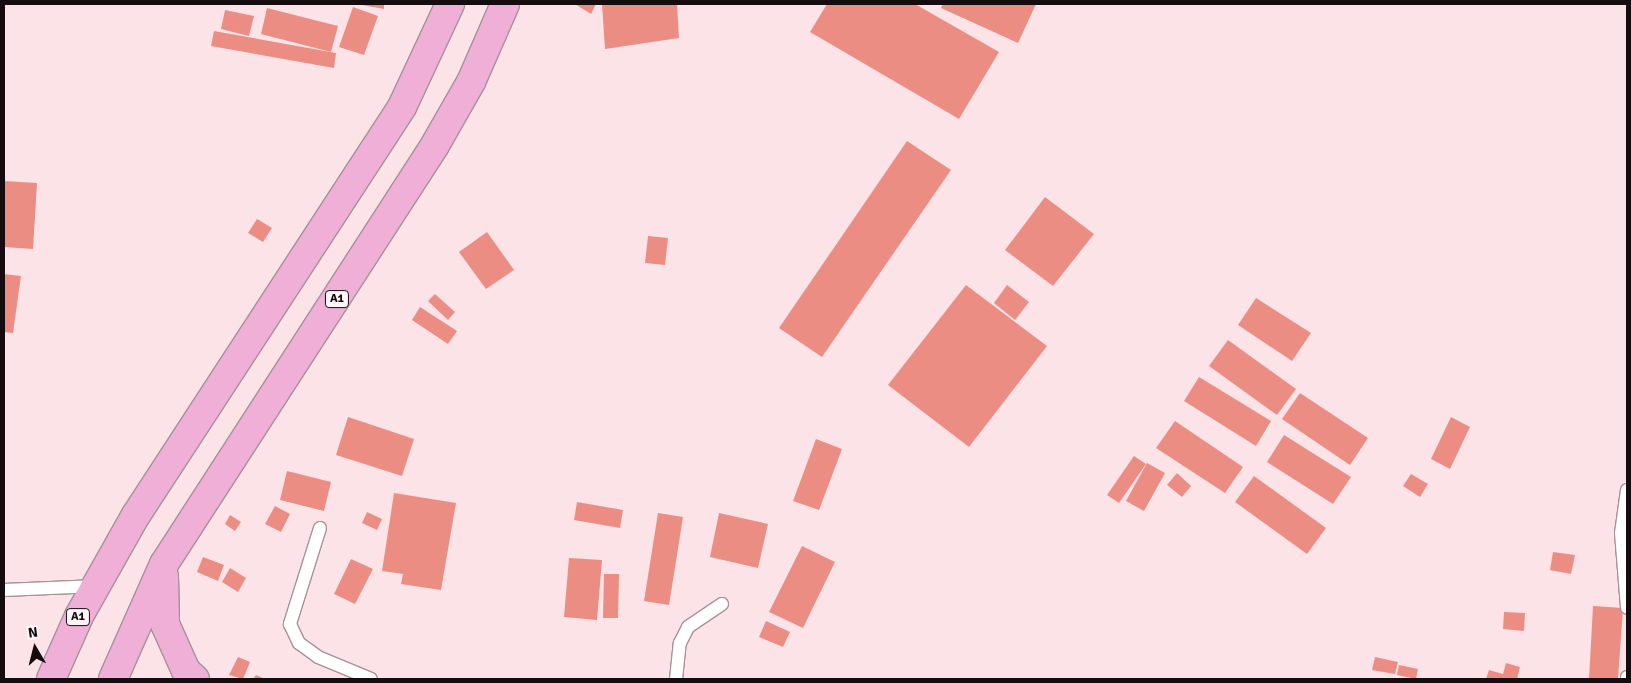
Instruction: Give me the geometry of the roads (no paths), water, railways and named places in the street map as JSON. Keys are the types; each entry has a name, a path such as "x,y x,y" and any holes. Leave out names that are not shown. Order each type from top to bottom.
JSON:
{"highway":[{"name":"A1","path":"51,679 79,616 99,586 136,515 402,107 450,4"},
{"name":"A1","path":"113,679 164,564 435,145 470,82 505,4"},
{"path":"164,564 165,624 186,671 195,679"}],"lane":[{"path":"1627,490 1621,533 1627,608"},
{"path":"320,528 290,624 299,643 318,657 371,679"},
{"path":"4,592 99,586"},
{"path":"676,679 680,643 688,627 722,604"}]}
